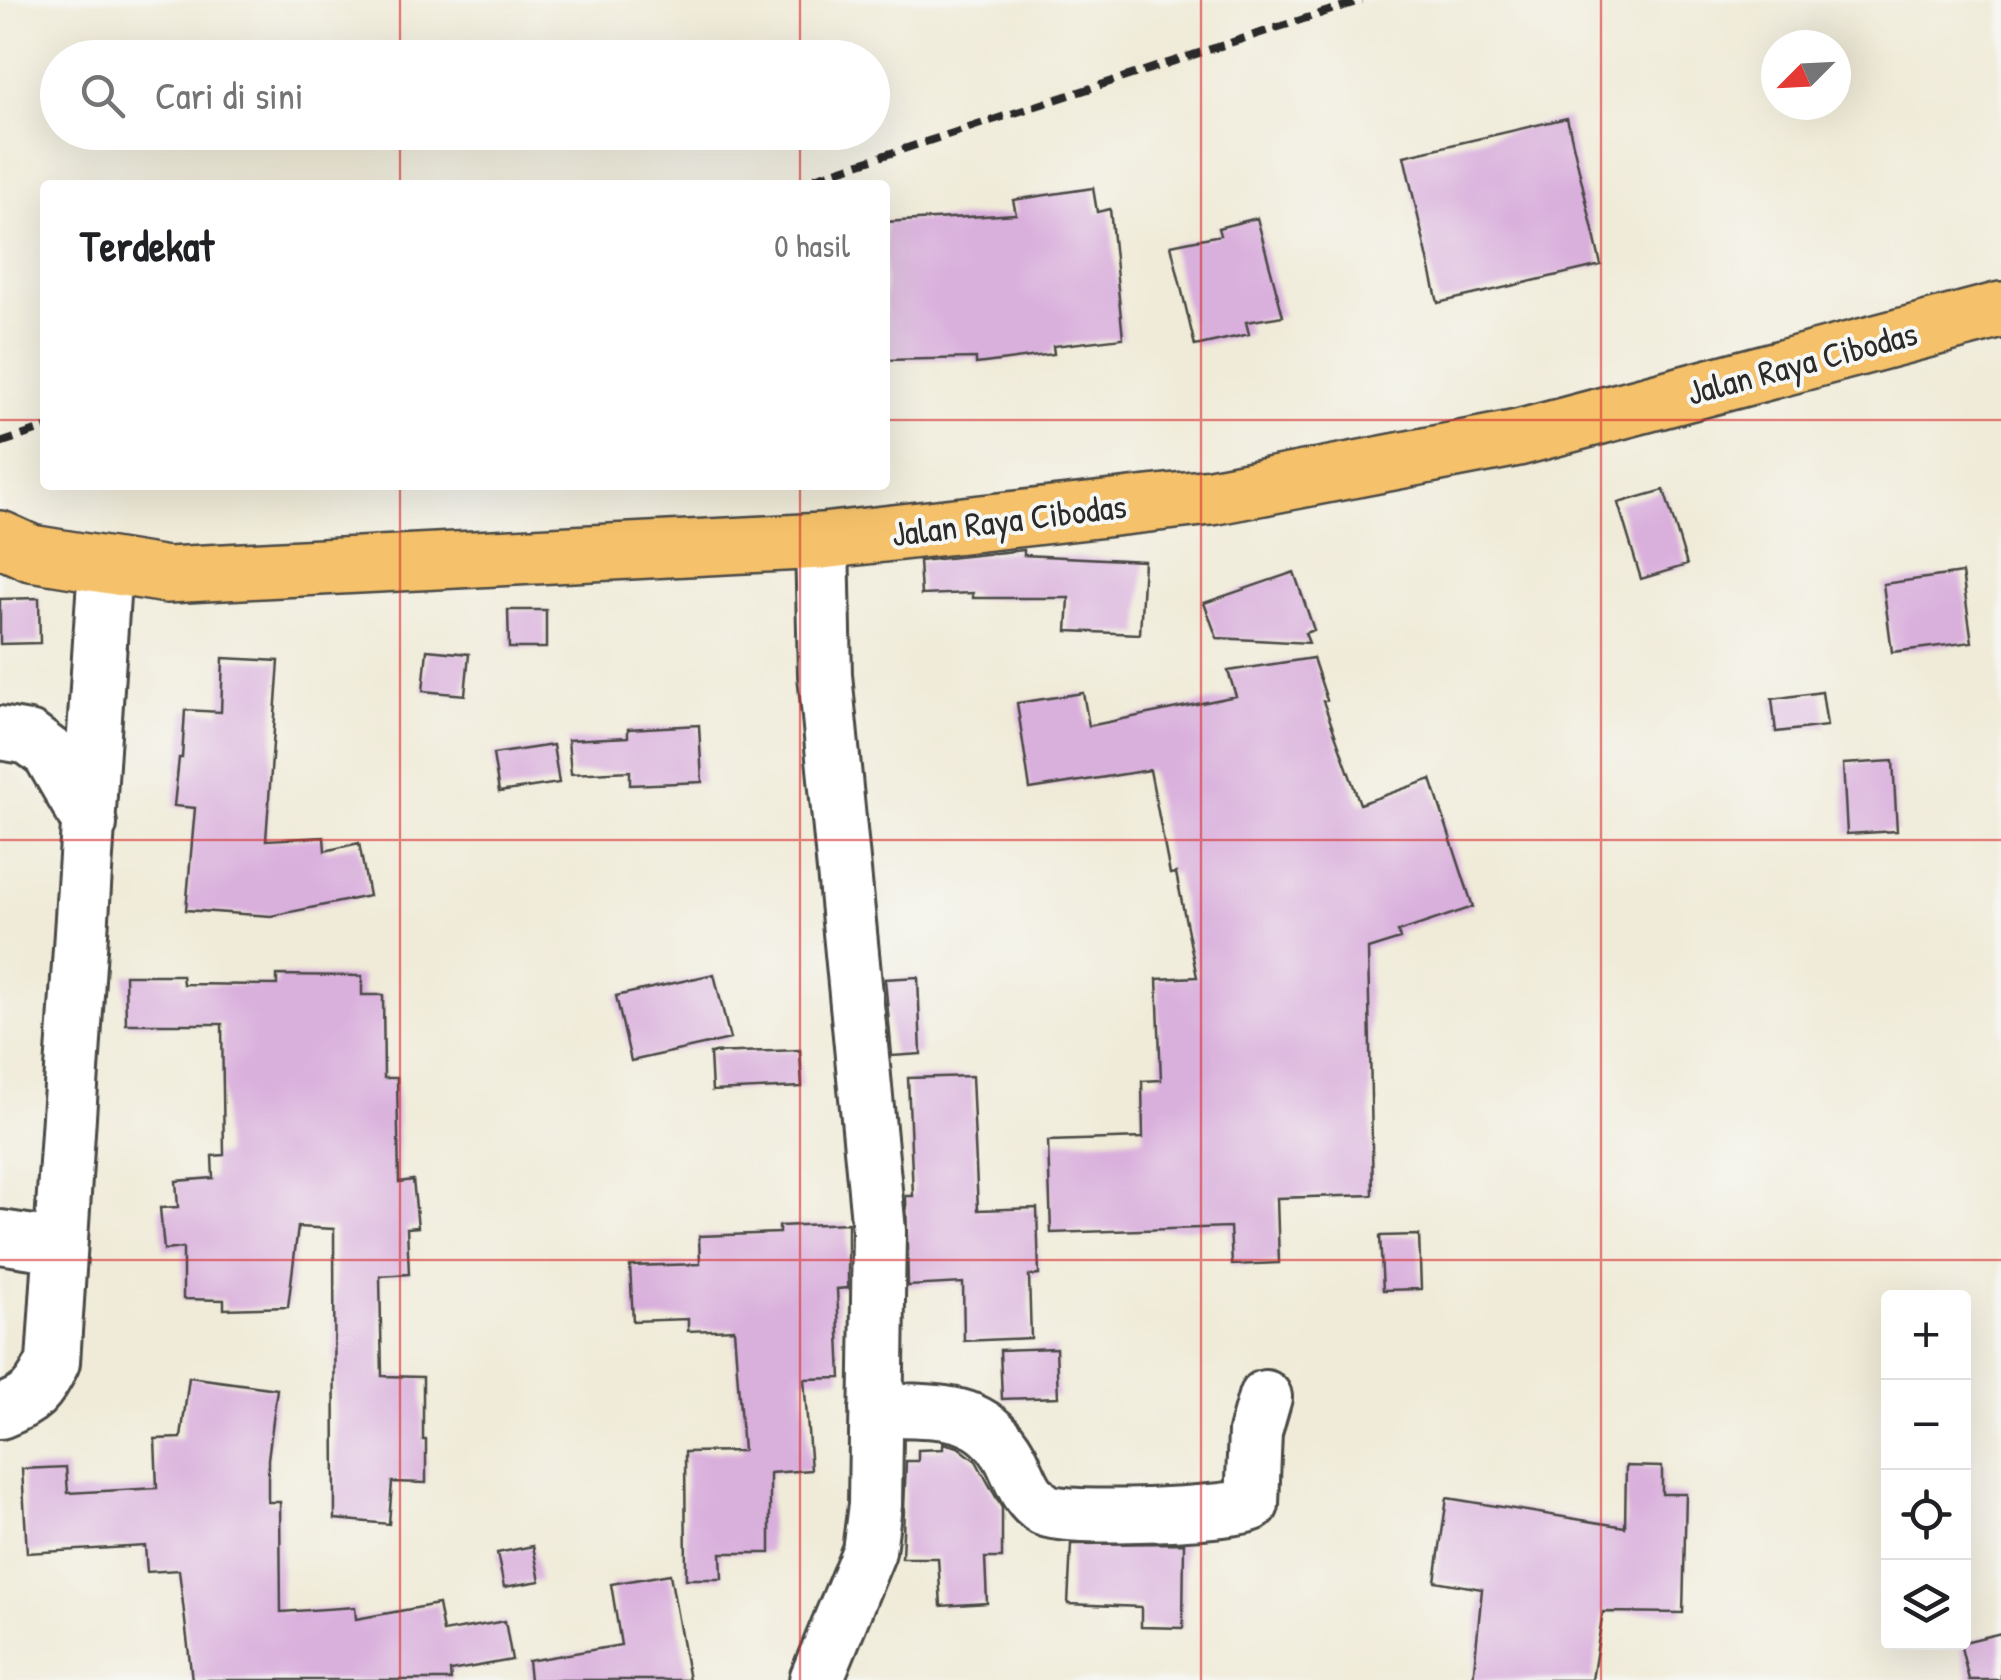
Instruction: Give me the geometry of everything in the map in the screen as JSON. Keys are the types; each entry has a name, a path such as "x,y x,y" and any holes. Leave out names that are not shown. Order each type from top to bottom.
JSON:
{"highway":[{"name":"Jalan Raya Cibodas","path":"3,543 30,552 166,575 822,542 1211,497 1518,438 2001,310"}],"street":[{"path":"816,1680 869,1552 874,1505 878,1231 825,675 822,542"},
{"path":"0,1412 24,1403 42,1386 52,1362 105,565"},
{"path":"0,733 29,738 49,753 90,824"},
{"path":"0,1237 60,1246"},
{"path":"876,1409 960,1415 993,1430 1030,1499 1049,1512 1080,1517 1227,1510 1252,1504 1255,1432 1265,1397"}],"building":[{"path":"1567,118 1601,265 1438,303 1404,156"},
{"path":"1093,188 1097,212 1110,209 1123,338 1053,346 1054,354 976,364 976,358 890,360 890,222 1016,214 1013,200"},
{"path":"1257,218 1283,316 1246,322 1249,334 1195,346 1171,245 1220,235 1218,228"},
{"path":"1664,490 1687,565 1641,579 1618,503"},
{"path":"1024,550 1024,555 1144,561 1140,634 1067,631 1069,598 973,598 973,593 921,595 919,561"},
{"path":"1294,572 1314,630 1305,633 1309,643 1217,638 1204,603"},
{"path":"1962,573 1972,642 1892,652 1883,584"},
{"path":"39,598 40,643 0,644 0,599"},
{"path":"508,610 546,610 546,648 509,648"},
{"path":"427,650 469,654 465,695 423,691"},
{"path":"223,658 279,661 266,840 324,837 325,851 359,843 369,896 271,916 186,910 195,808 174,806 185,710 221,712"},
{"path":"1313,658 1327,700 1323,701 1360,804 1431,779 1473,907 1398,932 1400,939 1368,949 1373,1195 1277,1198 1279,1263 1232,1265 1230,1227 1051,1233 1048,1141 1143,1138 1142,1081 1161,1080 1157,979 1197,977 1176,873 1170,874 1150,770 1030,789 1017,703 1083,693 1089,726 1236,696 1228,671"},
{"path":"1822,692 1827,726 1776,732 1772,699"},
{"path":"699,725 702,782 630,785 630,771 571,774 568,740 628,737 628,729"},
{"path":"553,745 559,783 499,792 493,754"},
{"path":"1893,761 1897,831 1847,834 1843,764"},
{"path":"714,974 730,1039 631,1061 616,996"},
{"path":"125,975 182,975 183,984 277,985 277,975 362,976 362,995 383,995 384,1078 397,1078 399,1182 413,1180 418,1227 407,1228 409,1274 380,1276 382,1376 423,1377 426,1440 426,1483 392,1482 389,1524 335,1519 334,1229 298,1227 288,1307 224,1309 224,1300 183,1299 183,1248 164,1250 160,1208 178,1207 176,1181 213,1178 212,1156 224,1155 222,1024 126,1024"},
{"path":"918,977 921,1054 892,1056 885,979"},
{"path":"800,1050 802,1087 712,1091 710,1053"},
{"path":"972,1076 978,1210 1037,1208 1039,1275 1029,1276 1031,1338 964,1341 963,1283 908,1286 906,1196 913,1196 908,1078"},
{"path":"848,1223 848,1288 837,1289 841,1378 804,1379 811,1470 770,1473 770,1553 721,1553 722,1579 686,1579 685,1452 743,1451 734,1329 688,1331 688,1319 633,1321 630,1266 700,1264 699,1236 779,1233 779,1226"},
{"path":"1419,1235 1421,1289 1383,1290 1380,1236"},
{"path":"1056,1348 1058,1397 1002,1399 1000,1350"},
{"path":"189,1377 277,1389 268,1459 268,1502 280,1502 281,1612 355,1607 356,1619 438,1604 443,1632 505,1621 512,1660 450,1671 451,1680 192,1680 179,1570 147,1572 145,1546 27,1553 22,1469 66,1467 68,1493 157,1488 155,1439 181,1438"},
{"path":"943,1443 958,1447 976,1461 1002,1508 1002,1558 985,1558 987,1603 941,1606 938,1558 902,1558 906,1461 918,1461 918,1450 943,1449"},
{"path":"1626,1466 1662,1467 1662,1494 1686,1494 1683,1613 1603,1612 1592,1680 1473,1680 1482,1589 1435,1581 1447,1498 1625,1527"},
{"path":"1184,1543 1183,1628 1141,1627 1141,1607 1068,1604 1071,1544"},
{"path":"533,1546 540,1581 504,1587 497,1553"},
{"path":"670,1574 689,1680 530,1680 528,1661 621,1645 611,1584"},
{"path":"2001,1633 2001,1680 1969,1680 1962,1650 1971,1650 1971,1640"}],"railway":[{"path":"808,180 1362,0"},
{"path":"0,443 40,430"}]}
